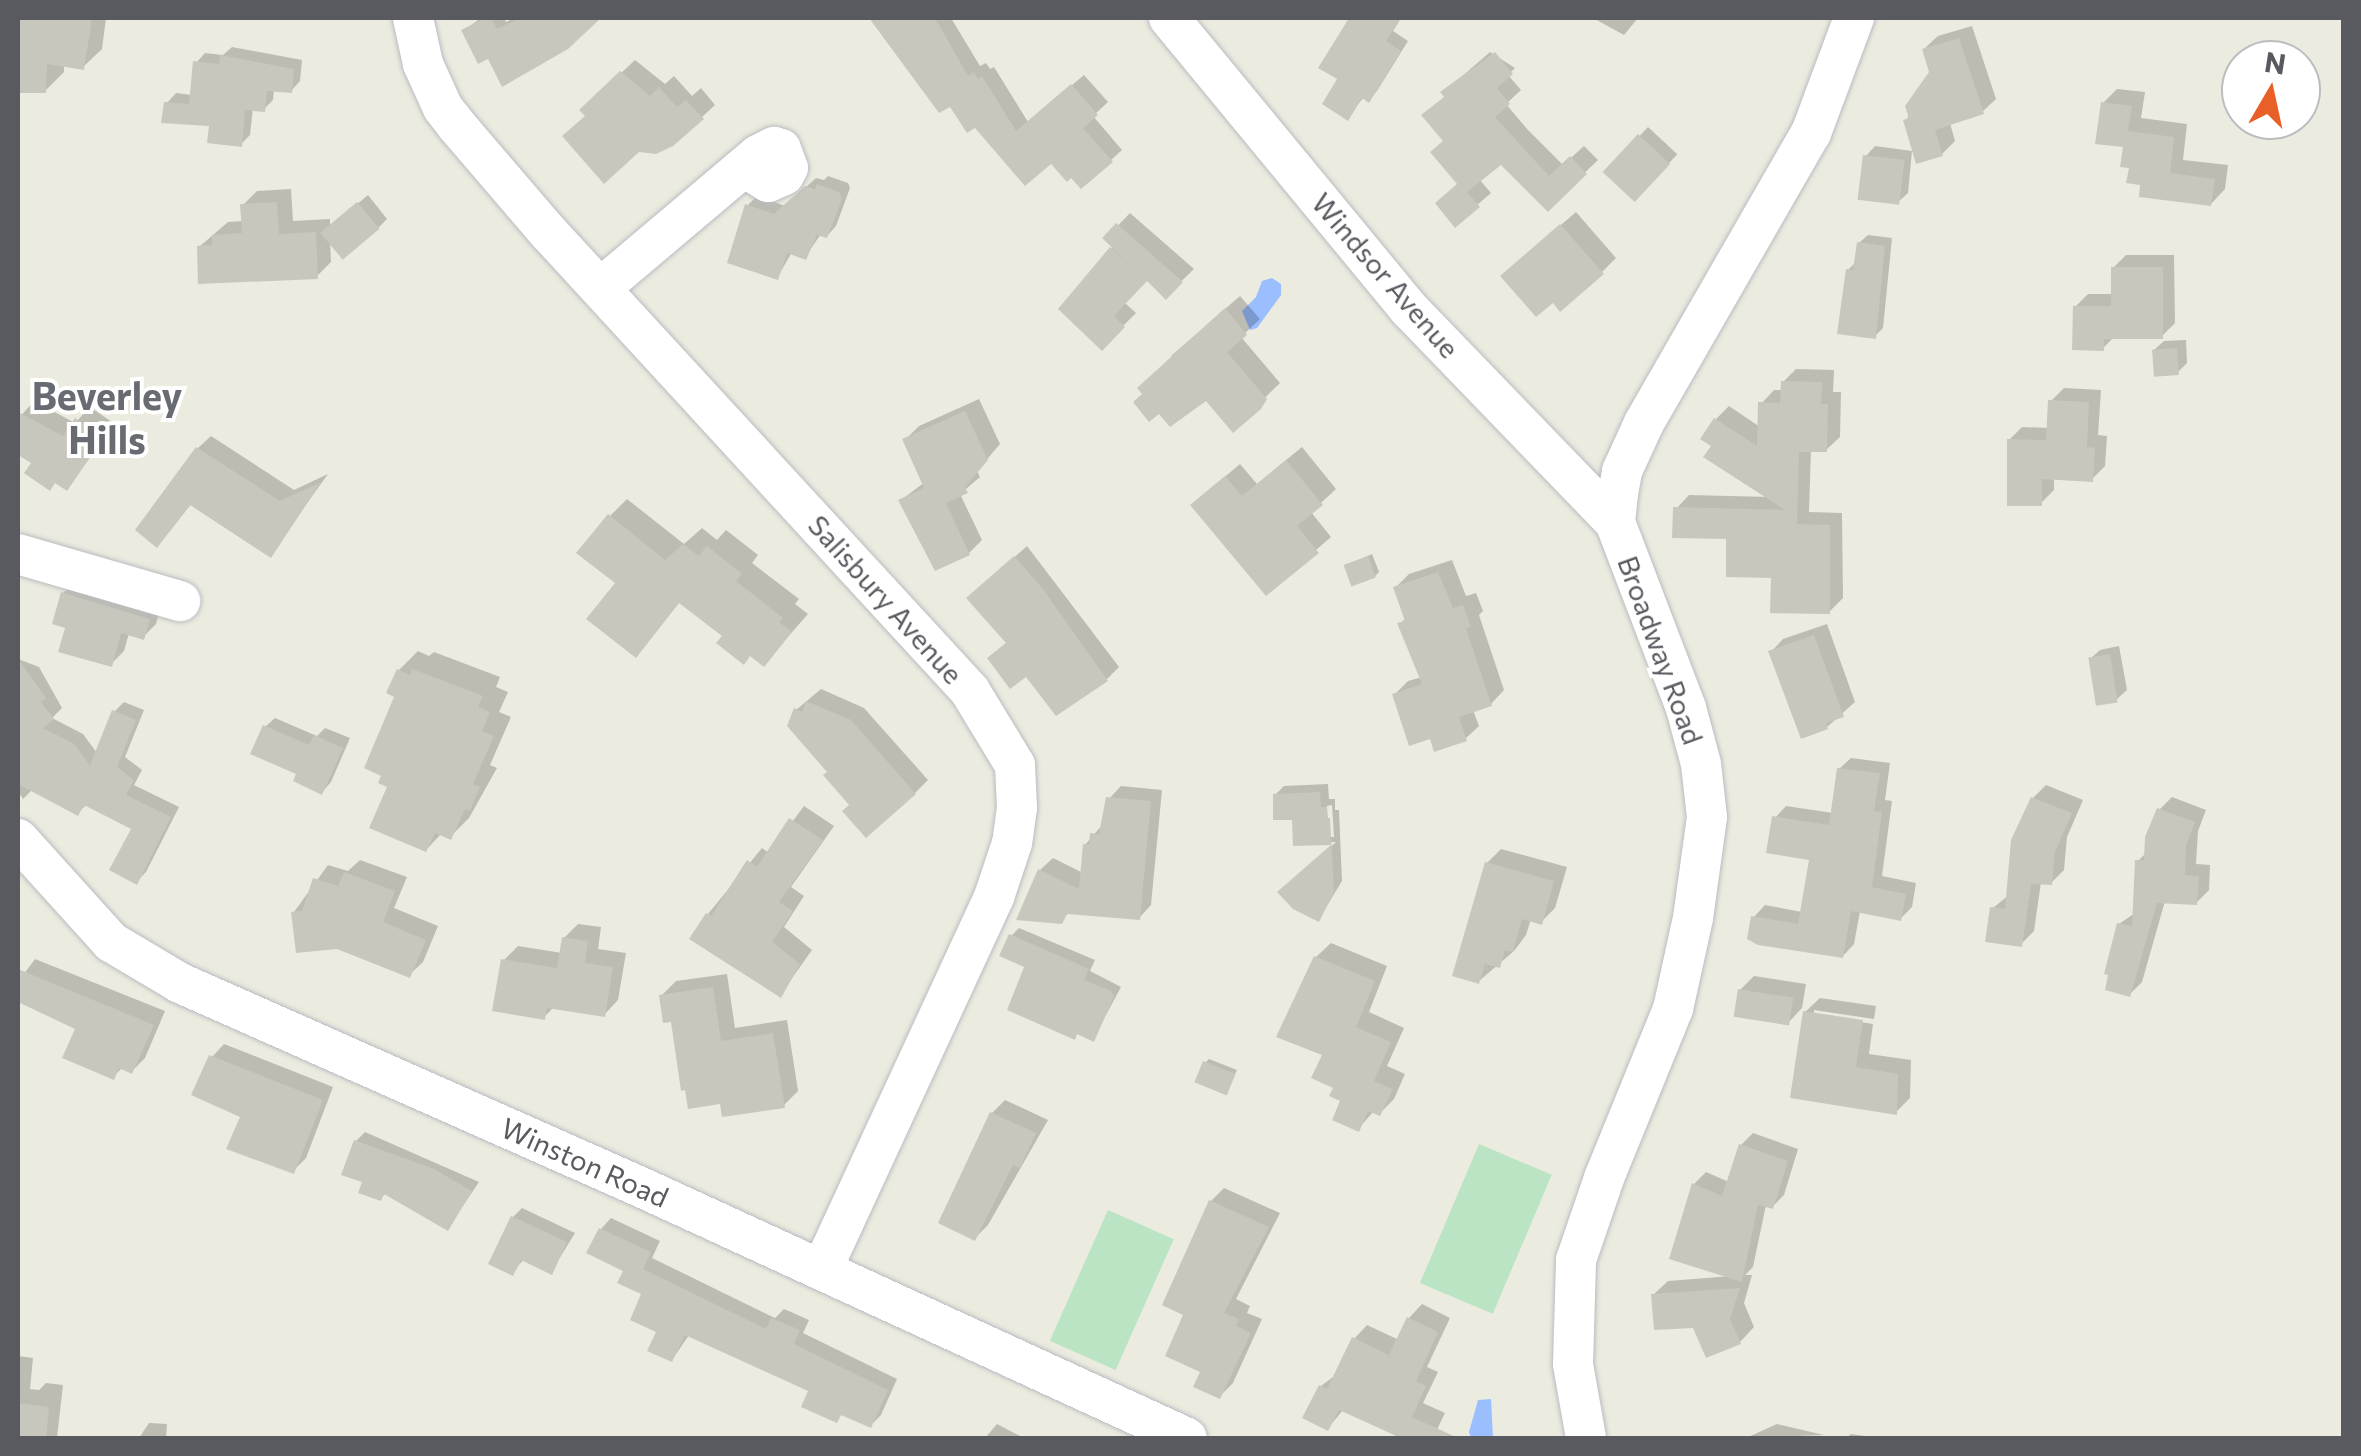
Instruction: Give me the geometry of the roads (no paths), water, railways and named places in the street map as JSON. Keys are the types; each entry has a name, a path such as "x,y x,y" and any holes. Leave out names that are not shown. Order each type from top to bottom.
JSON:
{"street":[{"name":"Salisbury Avenue","path":"413,18 423,64 443,108 548,232 602,286 970,691 1015,765 1017,808 1012,844 994,897 822,1270"},
{"name":"Windsor Avenue","path":"1168,18 1409,309 1615,522"},
{"name":"Broadway Road","path":"1586,1438 1572,1364 1576,1260 1604,1178 1673,1009 1696,899 1708,816 1701,764 1686,708 1615,522 1622,472 1644,423 1811,132 1854,18"},
{"path":"602,286 744,167"},
{"path":"18,554 180,601"},
{"name":"Winston Road","path":"18,839 111,942 180,983 1187,1438"}],"water":[{"path":"1272,278 1281,284 1281,295 1257,328 1250,330 1242,311 1256,297 1262,281"},
{"path":"1491,1399 1493,1438 1471,1438 1469,1432 1478,1400"}],"district":[{"name":"Beverley Hills","path":"107,417"}]}
